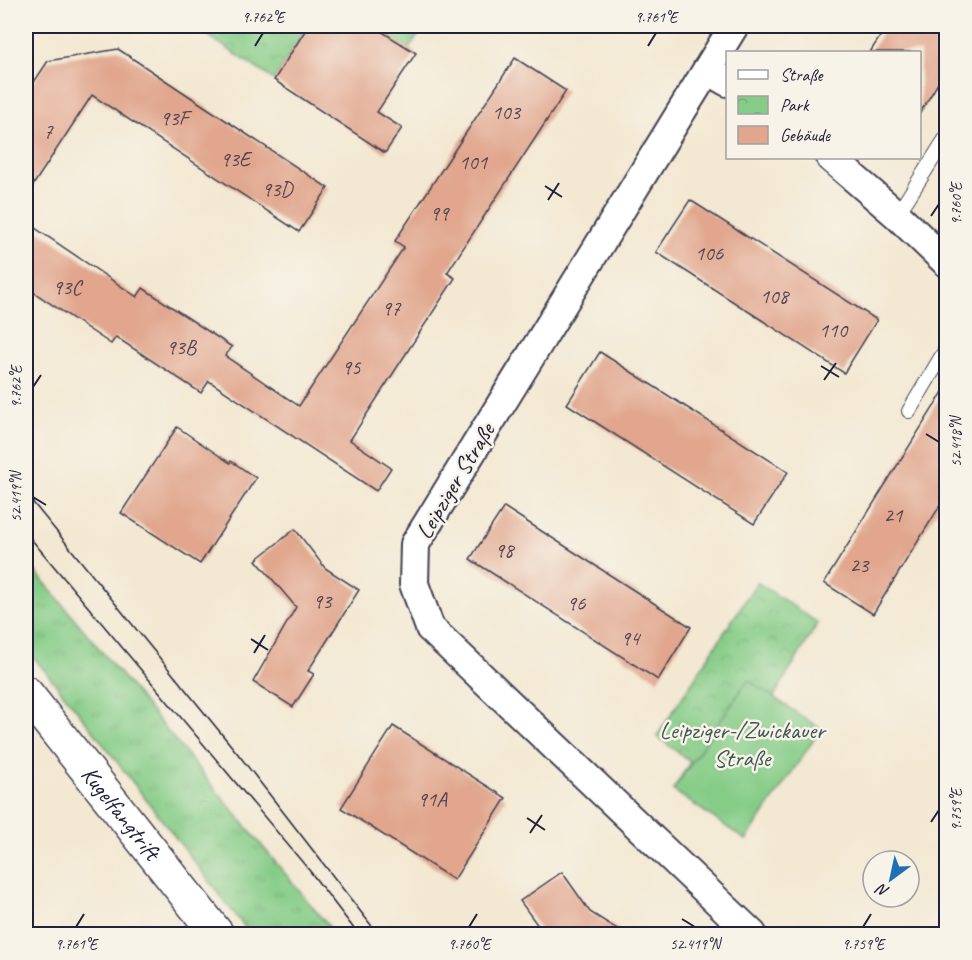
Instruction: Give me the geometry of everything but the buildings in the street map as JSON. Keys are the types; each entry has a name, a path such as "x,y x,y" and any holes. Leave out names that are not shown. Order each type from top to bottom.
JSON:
{"street":[{"name":"Leipziger Straße","path":"734,26 717,76 415,544 414,584 430,628 752,934"},
{"path":"832,159 897,215 946,262"},
{"name":"Kugelfangtrift","path":"26,693 217,934"}],"lane":[{"path":"897,215 946,138"},
{"path":"909,411 946,349"}],"green space":[{"path":"194,26 307,26 274,80"},
{"path":"373,26 424,26 409,49"},
{"path":"26,560 335,934 250,934 26,648"},
{"name":"Leipziger-/Zwickauer Straße","path":"757,582 818,623 773,698 746,840 673,790 690,762 657,736"},
{"path":"748,680 821,729 746,840 673,790"}],"tram line":[{"path":"26,494 238,754 378,934"},
{"path":"26,533 309,870 358,934"}]}
